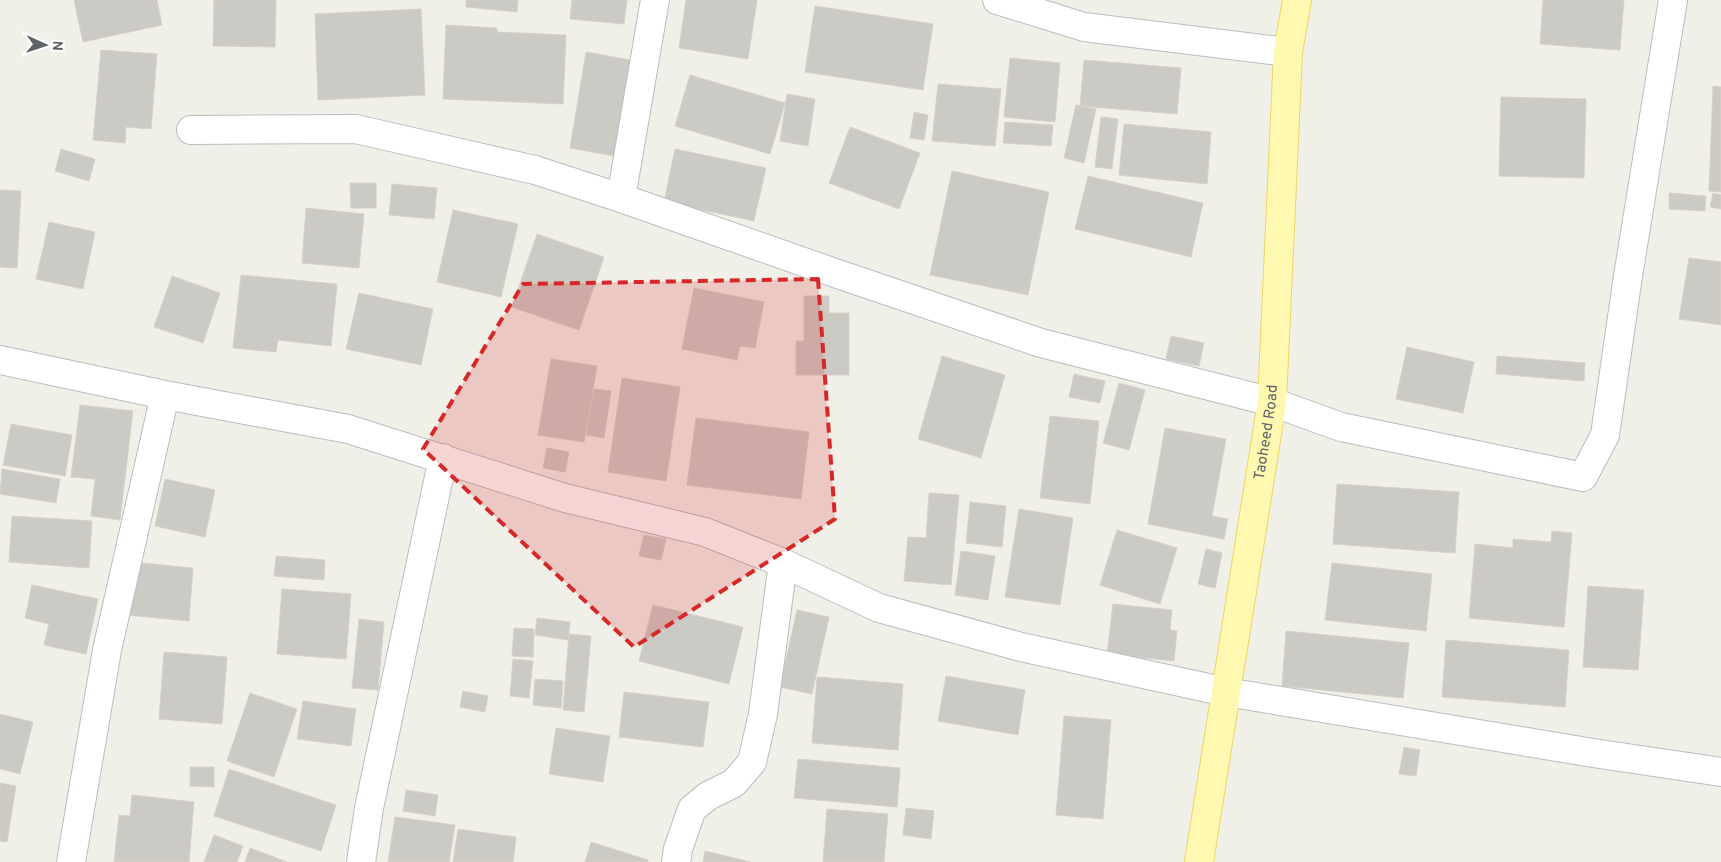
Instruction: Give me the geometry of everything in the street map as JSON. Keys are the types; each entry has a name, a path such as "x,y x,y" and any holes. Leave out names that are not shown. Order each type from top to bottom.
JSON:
{"main road":[{"name":"Taoheed Road","path":"1199,862 1272,402 1288,52 1297,0"}],"street":[{"path":"621,198 655,0"},
{"path":"997,0 1084,27 1288,52"},
{"path":"190,130 356,129 535,170 621,198 835,274 1041,342 1272,402 1341,427 1583,477 1605,435 1673,0"},
{"path":"0,360 165,395 348,429 565,498 704,532 783,563 879,608 1021,647 1226,692 1593,753 1721,772"},
{"path":"71,862 107,650 165,395"},
{"path":"361,862 369,808 443,458"},
{"path":"676,862 678,849 692,809 708,796 734,783 752,762 763,714 783,563"}],"highlighted area":[{"path":"818,279 835,519 634,647 423,449 523,284"}],"building":[{"path":"74,0 157,0 162,25 83,42"},
{"path":"214,0 276,0 275,47 213,46"},
{"path":"466,0 518,0 517,12 466,7"},
{"path":"572,0 627,0 624,24 570,19"},
{"path":"686,0 757,0 748,59 679,48"},
{"path":"1543,0 1624,0 1620,50 1540,44"},
{"path":"815,6 933,24 923,90 805,72"},
{"path":"421,9 425,95 318,100 315,14"},
{"path":"446,25 497,28 497,32 566,35 563,104 443,99"},
{"path":"101,50 157,54 151,129 126,127 125,143 93,140"},
{"path":"586,52 636,61 620,157 570,148"},
{"path":"1010,58 1060,63 1055,122 1004,117"},
{"path":"1084,60 1181,68 1177,114 1080,106"},
{"path":"690,75 785,103 770,154 675,126"},
{"path":"938,84 1001,89 995,146 932,141"},
{"path":"1713,86 1721,87 1721,192 1709,191"},
{"path":"787,94 815,99 808,146 780,141"},
{"path":"1501,97 1586,99 1584,178 1499,176"},
{"path":"1076,105 1096,109 1084,163 1064,158"},
{"path":"914,112 928,115 924,140 910,138"},
{"path":"1101,117 1118,119 1112,169 1095,167"},
{"path":"1005,122 1053,125 1051,146 1003,143"},
{"path":"1124,124 1211,132 1207,184 1119,175"},
{"path":"850,127 920,153 899,209 829,183"},
{"path":"61,149 95,159 89,181 55,171"},
{"path":"675,149 766,168 754,221 664,202"},
{"path":"952,171 1049,192 1028,295 930,275"},
{"path":"1088,176 1203,203 1191,257 1075,229"},
{"path":"350,183 376,183 376,208 351,208"},
{"path":"392,184 437,188 434,219 389,215"},
{"path":"0,190 21,191 17,268 0,267"},
{"path":"1669,193 1706,196 1705,211 1669,209"},
{"path":"1713,193 1721,195 1721,209 1710,207"},
{"path":"306,208 364,214 359,268 302,263"},
{"path":"453,210 518,224 501,297 437,282"},
{"path":"49,222 95,232 83,289 36,279"},
{"path":"537,234 604,257 579,330 512,307"},
{"path":"1689,258 1721,262 1721,325 1679,319"},
{"path":"241,275 337,284 331,346 278,340 276,352 233,348"},
{"path":"172,276 220,293 203,343 154,327"},
{"path":"694,288 764,302 755,348 740,346 737,360 682,349"},
{"path":"359,293 433,309 421,365 346,349"},
{"path":"804,296 829,296 829,313 849,313 849,375 796,375 796,341 804,341"},
{"path":"1171,336 1204,343 1199,366 1166,359"},
{"path":"1407,347 1474,362 1463,413 1396,399"},
{"path":"942,356 1005,375 981,458 918,439"},
{"path":"1497,356 1585,363 1584,381 1496,374"},
{"path":"551,359 597,366 584,442 538,435"},
{"path":"1074,374 1105,381 1100,403 1069,397"},
{"path":"622,378 680,387 666,481 608,472"},
{"path":"1119,383 1145,390 1129,450 1103,443"},
{"path":"594,389 611,391 604,438 586,435"},
{"path":"80,405 133,411 120,520 91,516 95,479 71,477"},
{"path":"1050,416 1099,421 1090,504 1040,498"},
{"path":"696,418 809,432 801,499 687,485"},
{"path":"11,424 72,435 65,476 3,465"},
{"path":"1165,428 1226,439 1212,516 1228,519 1224,539 1148,524"},
{"path":"547,448 569,452 565,472 543,468"},
{"path":"2,469 60,479 56,503 0,494"},
{"path":"165,479 215,490 205,537 155,526"},
{"path":"1337,484 1459,492 1455,553 1333,544"},
{"path":"929,493 959,495 951,585 904,581 908,537 926,538"},
{"path":"970,502 1006,506 1002,547 966,543"},
{"path":"1019,509 1073,518 1060,605 1005,597"},
{"path":"12,516 92,521 89,568 9,562"},
{"path":"1117,530 1177,548 1160,604 1100,585"},
{"path":"1552,531 1572,533 1564,627 1469,618 1475,544 1513,548 1513,539 1551,542"},
{"path":"644,535 666,539 661,560 639,556"},
{"path":"1206,549 1222,553 1215,588 1198,584"},
{"path":"961,551 995,556 988,600 955,595"},
{"path":"276,556 325,560 324,580 274,576"},
{"path":"132,562 193,568 189,621 127,615"},
{"path":"1332,563 1432,574 1426,631 1325,620"},
{"path":"32,585 98,599 86,654 44,645 49,624 25,618"},
{"path":"1588,586 1644,590 1638,670 1583,667"},
{"path":"282,589 351,594 346,659 277,654"},
{"path":"1113,604 1172,610 1170,630 1177,631 1174,661 1107,654"},
{"path":"653,605 743,627 729,684 639,661"},
{"path":"797,610 829,617 812,694 780,687"},
{"path":"537,618 570,622 568,640 535,635"},
{"path":"359,619 384,622 378,690 352,688"},
{"path":"514,628 534,629 533,657 512,656"},
{"path":"1286,631 1409,643 1403,698 1282,686"},
{"path":"569,634 591,636 584,712 563,710"},
{"path":"1446,640 1569,650 1565,707 1442,697"},
{"path":"164,652 227,657 222,724 159,719"},
{"path":"513,659 533,661 529,698 510,696"},
{"path":"946,676 1025,690 1018,735 938,721"},
{"path":"817,677 903,684 898,750 812,743"},
{"path":"535,679 563,681 561,708 533,705"},
{"path":"463,691 488,696 485,712 460,707"},
{"path":"624,692 709,702 703,747 619,737"},
{"path":"250,693 297,709 274,777 227,761"},
{"path":"303,701 356,709 351,746 297,739"},
{"path":"0,714 33,722 20,774 0,769"},
{"path":"1064,716 1111,720 1103,819 1056,815"},
{"path":"556,728 610,736 603,782 549,774"},
{"path":"1404,747 1420,750 1416,776 1399,774"},
{"path":"798,759 900,768 897,807 794,798"},
{"path":"190,767 214,767 214,787 190,786"},
{"path":"229,769 336,805 321,851 214,816"},
{"path":"0,783 16,786 7,842 0,841"},
{"path":"406,790 438,795 435,816 403,811"},
{"path":"132,795 194,802 189,862 114,862 119,815 130,816"},
{"path":"906,808 934,811 931,839 903,835"},
{"path":"827,809 888,814 884,862 823,862"},
{"path":"395,817 455,825 449,862 388,862"},
{"path":"458,829 516,837 513,862 453,862"},
{"path":"214,835 243,846 237,862 204,862"},
{"path":"591,842 648,860 648,862 585,862"},
{"path":"250,848 287,862 245,862"},
{"path":"705,851 751,862 703,862"}]}
